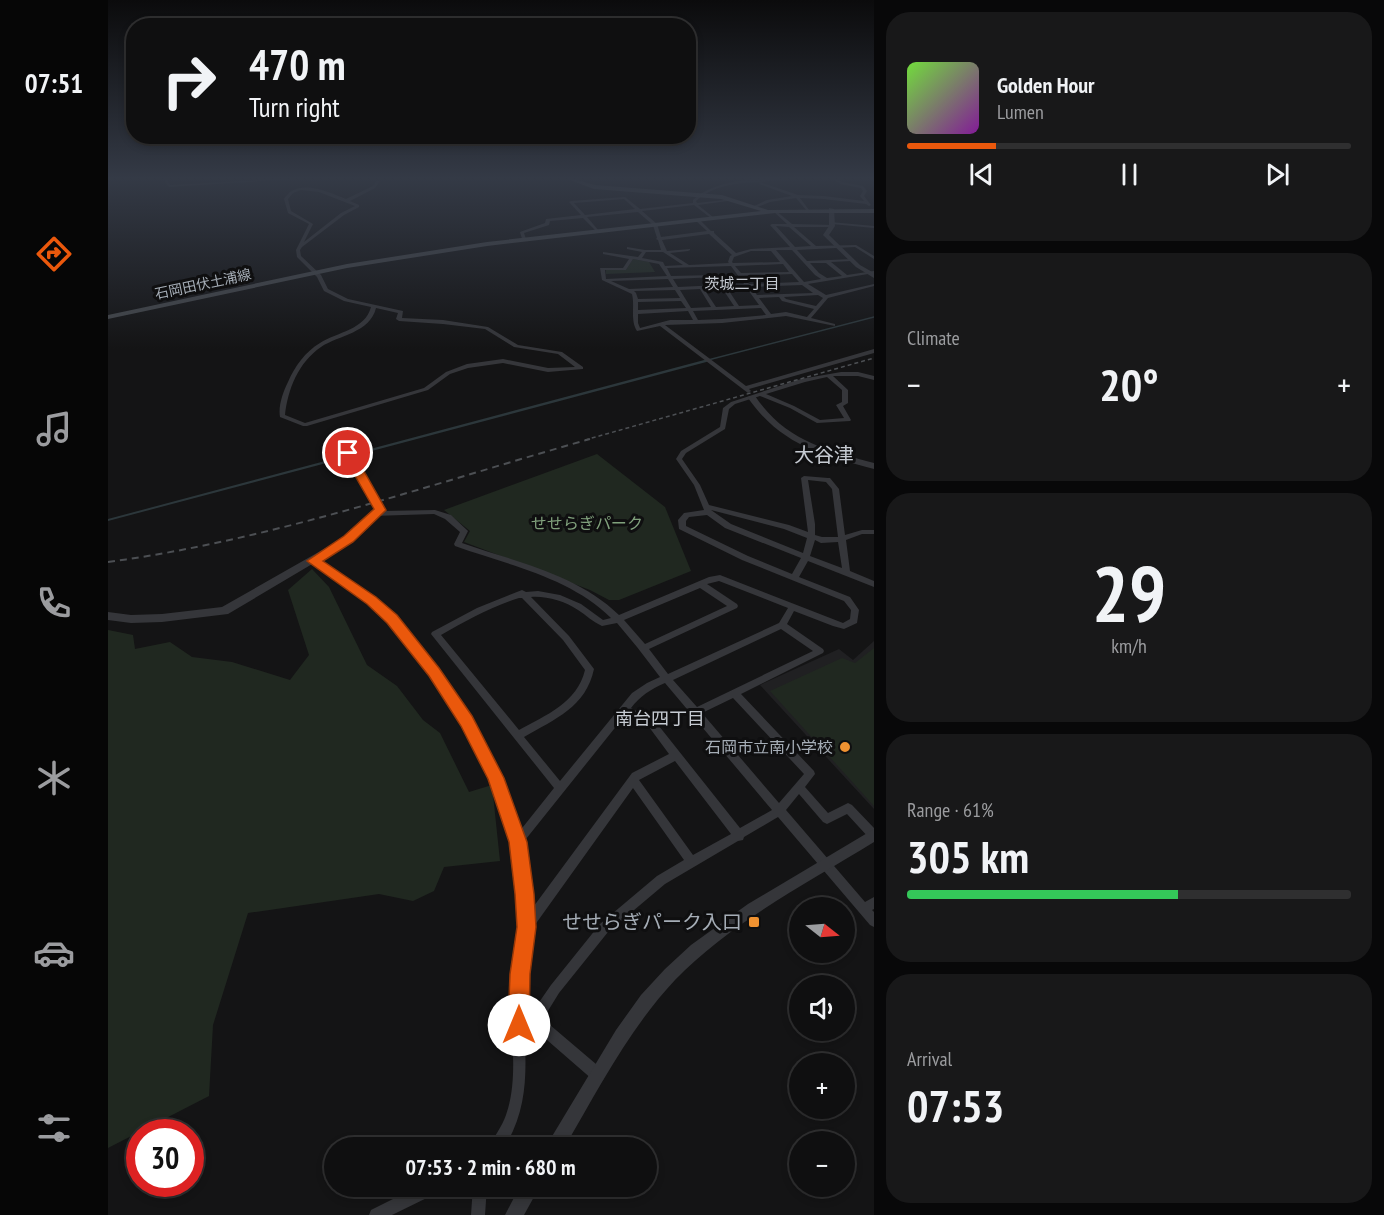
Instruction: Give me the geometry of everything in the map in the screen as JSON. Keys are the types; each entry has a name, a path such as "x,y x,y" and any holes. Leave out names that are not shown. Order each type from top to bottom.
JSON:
{"main road":[{"name":"石岡田伏土浦線","path":"108,317 314,272 402,256 554,236"}],"street":[{"path":"306,236 298,250 299,256 319,276 326,290 332,295 401,312 399,320 443,322 486,328 516,346 560,353 581,368 548,370 503,361 476,365 448,372 426,389 305,425 282,416 283,402 289,382 306,358 326,341 364,323 371,317 374,306"},
{"path":"301,246 318,236"},
{"path":"657,236 666,252 688,266"},
{"path":"658,239 683,236"},
{"path":"716,236 735,255"},
{"path":"782,236 826,280"},
{"path":"803,236 814,247"},
{"path":"827,236 851,260 872,274"},
{"path":"769,315 732,265 730,258 751,250 837,246 861,247 874,258"},
{"path":"629,248 666,252 688,250"},
{"path":"772,249 793,273 818,294 826,297"},
{"path":"751,250 762,264"},
{"path":"639,259 645,251"},
{"path":"605,253 661,263 697,322"},
{"path":"604,280 602,269 624,269 632,258"},
{"path":"806,262 851,260"},
{"path":"827,261 846,277"},
{"path":"665,267 784,263"},
{"path":"709,266 737,306"},
{"path":"739,275 793,273"},
{"path":"626,290 806,283 872,274"},
{"path":"604,280 716,276"},
{"path":"604,280 634,292 637,301 634,323 639,330 661,324 786,314 833,325"},
{"path":"809,318 826,297 874,285"},
{"path":"701,287 715,309"},
{"path":"755,297 818,294"},
{"path":"780,296 784,300 816,308"},
{"path":"637,301 683,299"},
{"path":"637,312 762,306"},
{"path":"661,324 746,388 772,423 792,439 874,466"},
{"path":"746,388 874,351"},
{"path":"874,378 855,372 828,375 729,405 723,428 683,452 679,459 697,485 706,509 728,526 874,584"},
{"path":"762,395 792,407 819,422 848,420 839,405 845,402 845,390 828,375"},
{"path":"349,455 378,512 387,516 429,511 444,515 464,531 458,544 574,587 597,600 644,648 666,678 826,865 869,906 874,921"},
{"path":"794,578 806,556 812,537 803,490 804,478 828,480 835,489 846,571"},
{"path":"108,616 131,619 212,614 250,598 348,539 386,503"},
{"path":"560,788 435,634 522,593 538,592 561,598 577,605 602,623 616,620 712,579 729,580 844,626 854,621 856,615 852,603 847,599 724,549 682,527 682,520 687,515 706,509 829,540 862,532 874,532"},
{"path":"313,561 372,600 392,619 434,672 466,721 496,778 518,842 526,927 518,1006 521,1081 517,1109 502,1137"},
{"path":"644,648 734,606 700,584"},
{"path":"519,735 579,696 590,676 590,669 566,638 522,593"},
{"path":"518,842 635,696 666,678 782,625 792,606"},
{"path":"696,712 820,651 782,625"},
{"path":"534,1021 555,989 604,928 661,880 779,811 810,774 734,693"},
{"path":"626,710 652,724 739,836"},
{"path":"526,927 636,776 676,755"},
{"path":"633,780 692,862"},
{"path":"561,1137 647,1000 693,953 719,932 874,835 848,808 827,819 799,787"},
{"path":"518,1006 598,1075"},
{"path":"376,1215 413,1197"},
{"path":"478,1215 479,1197"},
{"path":"514,1215 525,1197"}],"shaded area":[{"path":"708,359 710,361 108,521 108,519"},
{"name":"石岡市立南小学校","path":"874,641 874,809 760,685 839,649 853,660"}],"green space":[{"path":"633,259 649,262 655,272 606,274 606,270 626,270"},
{"name":"せせらぎパーク","path":"597,454 665,507 691,571 619,600 609,600 590,590 464,542 470,531 444,510"},
{"path":"312,569 329,587 367,665 397,686 423,720 440,733 469,792 492,785 500,861 444,867 434,891 413,901 379,894 248,913 213,1025 209,1096 164,1119 126,1119 126,1139 108,1148 108,630 133,635 135,649 170,642 192,657 232,662 290,680 309,655 288,590"},
{"name":"石岡市立南小学校","path":"874,648 874,806 770,691 842,658 855,663"}],"waterway":[{"path":"708,360 874,317"}],"railway":[{"path":"585,440 874,358"},
{"path":"108,562 230,540 291,525 590,439"}],"place":[{"name":"石岡市立南小学校","path":"845,747"},
{"name":"せせらぎパーク入口","path":"754,922"}],"district":[{"name":"茨城二丁目","path":"742,283"},
{"name":"大谷津","path":"824,455"},
{"name":"南台四丁目","path":"660,718"}],"route":[{"path":"348,453 380,510 348,539 313,561 372,600 392,619 434,672 466,721 496,778 518,842 524,894 526,927 520,974 519,1025"}]}
